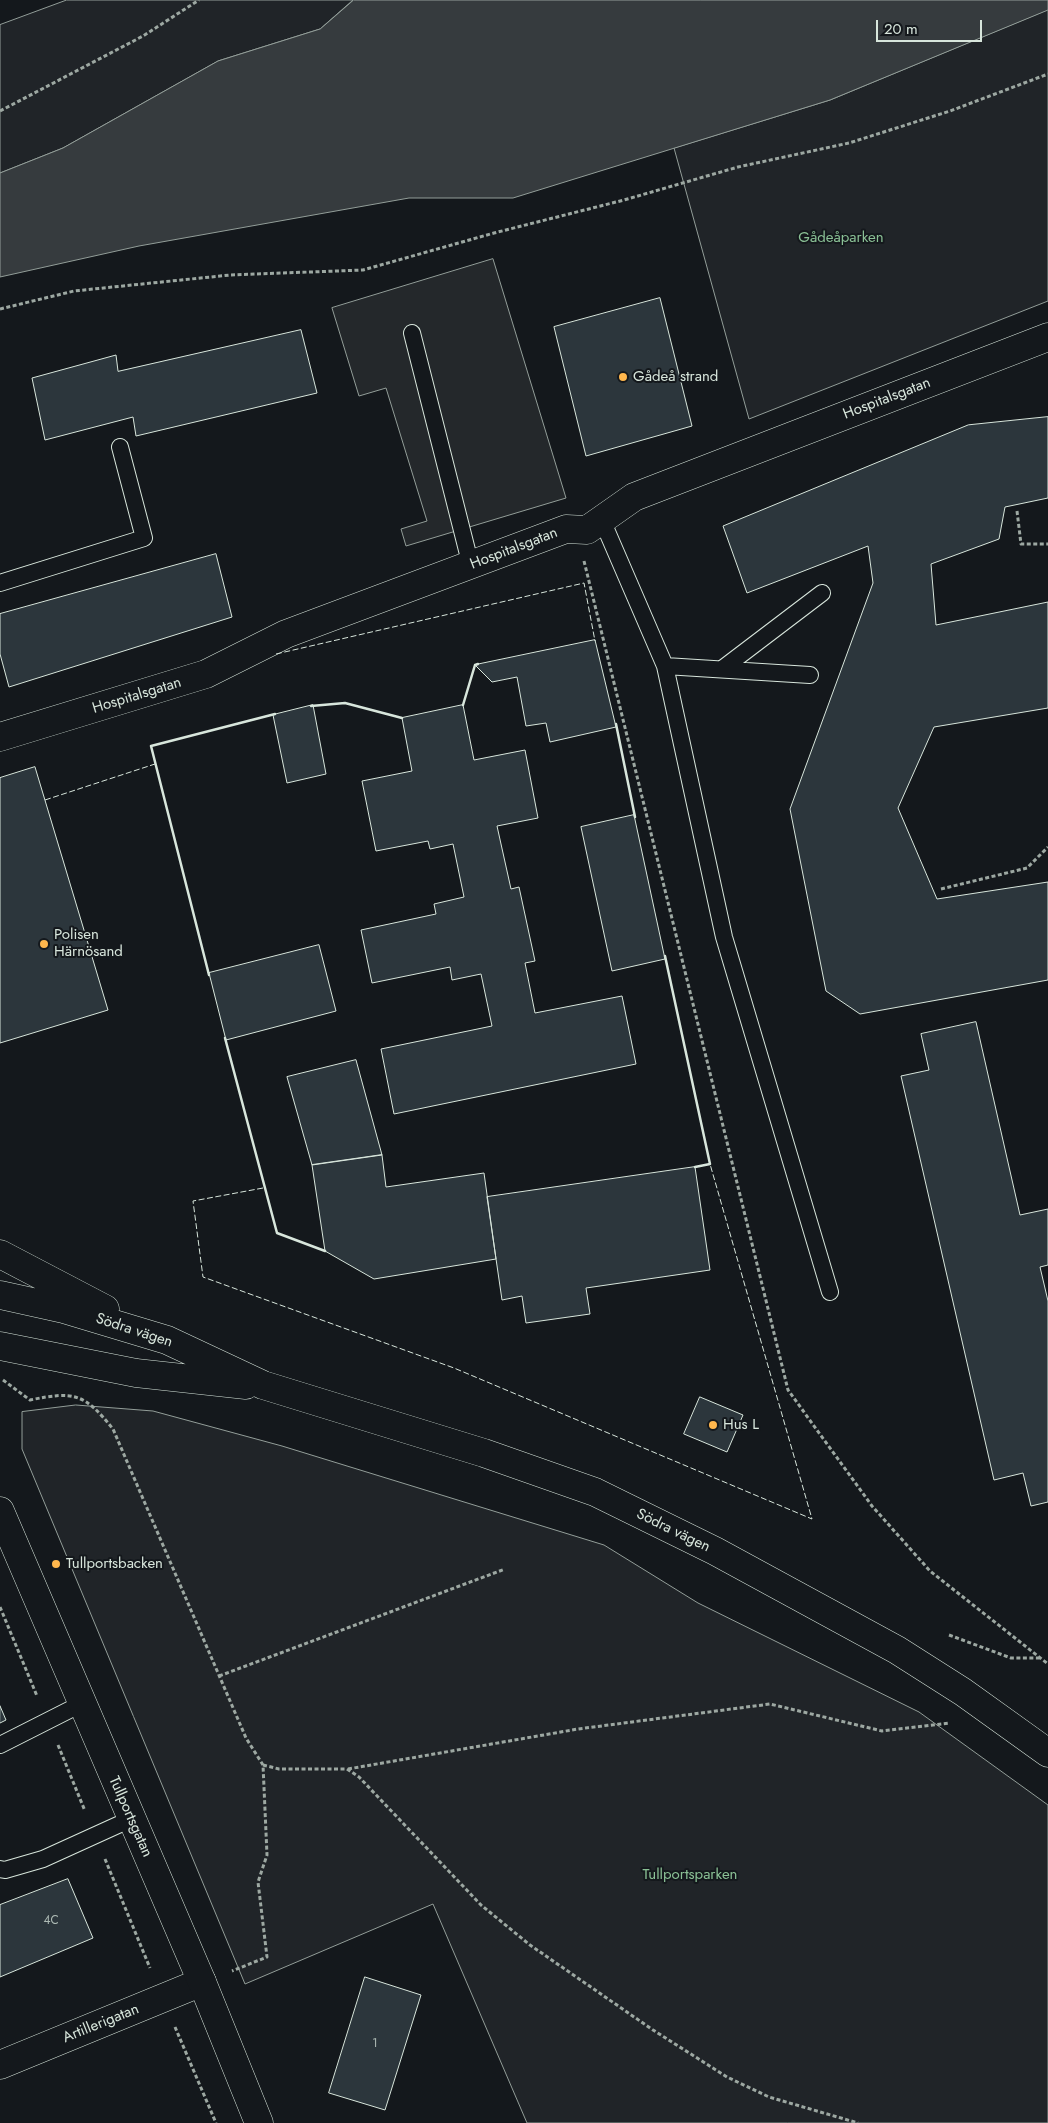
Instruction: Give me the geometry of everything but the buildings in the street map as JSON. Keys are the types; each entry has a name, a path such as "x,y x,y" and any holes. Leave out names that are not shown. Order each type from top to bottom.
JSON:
{"main road":[{"name":"Hospitalsgatan","path":"0,737 206,674 286,634 566,530 587,530 634,497 1048,337"},
{"path":"0,1254 167,1340"},
{"name":"Södra vägen","path":"0,1295 64,1309 167,1340 263,1385 484,1453 595,1492 715,1551 897,1650 963,1692 1048,1753"},
{"name":"Södra vägen","path":"0,1346 136,1373 263,1385"},
{"name":"Tullportsgatan","path":"0,1511 202,1982 259,2123"},
{"name":"Artillerigatan","path":"0,2065 202,1982"}],"lane":[{"path":"412,333 471,566"},
{"path":"0,583 144,538 120,447"},
{"path":"602,520 665,666 724,937 830,1292"},
{"path":"722,670 822,593"},
{"path":"665,666 810,675"},
{"path":"0,1745 82,1704"},
{"path":"0,1869 43,1859 131,1819"}],"path":[{"path":"0,111 143,36 199,0"},
{"path":"0,309 74,291 230,275 363,270 494,233 624,200 738,166 849,144 950,111 1048,74"},
{"path":"1017,511 1021,544 1048,544"},
{"path":"574,530 585,564 788,1390 872,1506 930,1571 1048,1664"},
{"path":"941,889 1027,868 1048,847"},
{"path":"0,1378 30,1400 59,1394 81,1398 96,1407 113,1429 246,1738 263,1765 267,1855 258,1882 267,1957 202,1982"},
{"path":"219,1676 505,1569"},
{"path":"0,1608 216,2123"},
{"path":"950,1635 1011,1658 1041,1658"},
{"path":"263,1765 279,1769 347,1769 578,1729 770,1704 882,1731 954,1722"},
{"path":"347,1769 359,1777 481,1905 530,1945 636,2019 727,2077 769,2097 858,2123"}],"green space":[{"path":"67,0 353,0 320,29 218,61 63,148 0,173 0,25"},
{"name":"Gådeåparken","path":"1048,10 1048,301 749,419 674,148 830,100"},
{"name":"Tullportsparken","path":"76,1405 153,1411 282,1446 604,1545 698,1603 919,1712 1048,1805 1048,2123 527,2123 433,1904 245,1984 22,1449 22,1412"}],"shaded area":[{"path":"354,0 1048,0 1048,10 830,100 513,198 409,198 139,246 0,277 0,173 63,148 218,61 320,29"},
{"path":"493,259 566,498 406,546 401,529 427,521 386,388 359,396 332,308"}],"fence":[{"path":"276,654 584,583 595,641"},
{"path":"616,724 635,817"},
{"path":"45,800 155,764"},
{"path":"263,1188 193,1201 203,1277 454,1368 812,1519 710,1164 665,956"}],"wall":[{"path":"463,705 475,665 478,664"},
{"path":"311,706 345,703 402,718"},
{"path":"209,975 151,746 275,714"},
{"path":"616,724 635,817"},
{"path":"665,956 710,1164 695,1167"},
{"path":"225,1038 277,1233 325,1251"}],"place":[{"name":"Gådeå strand","path":"623,377"},
{"name":"Polisen Härnösand","path":"44,944"},
{"name":"Hus L","path":"713,1425"},
{"name":"Tullportsbacken","path":"56,1564"}]}
